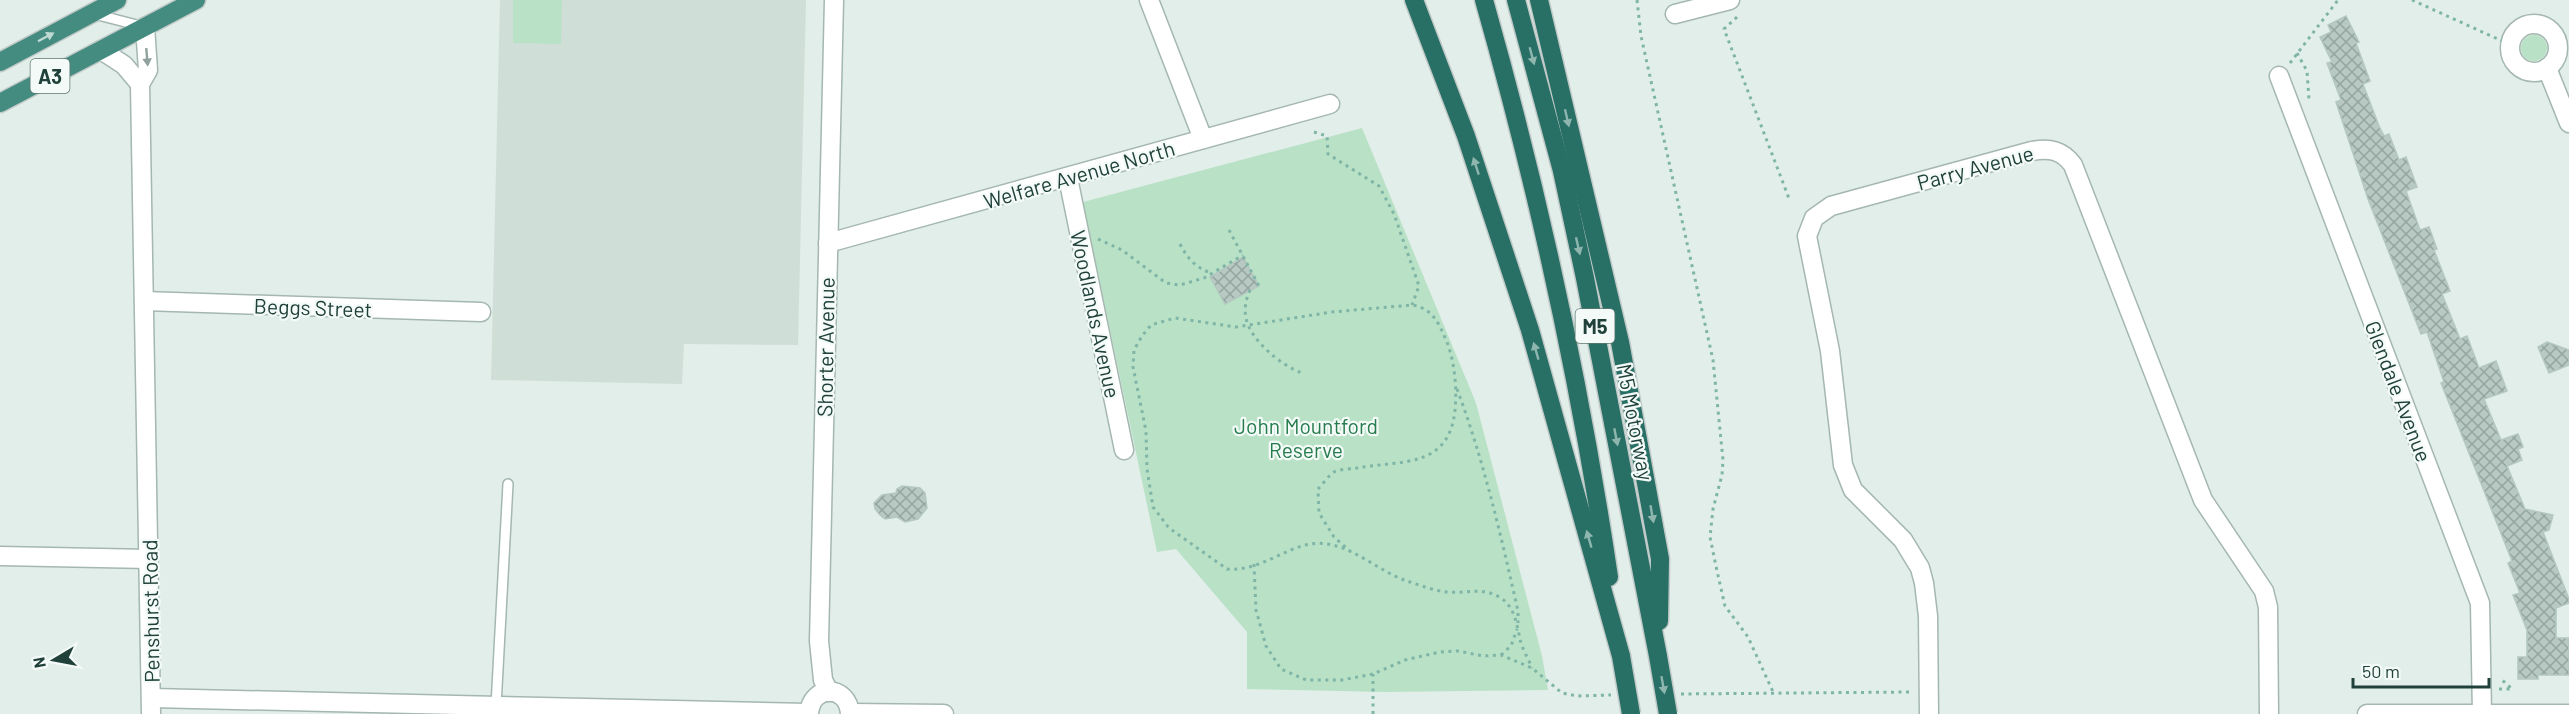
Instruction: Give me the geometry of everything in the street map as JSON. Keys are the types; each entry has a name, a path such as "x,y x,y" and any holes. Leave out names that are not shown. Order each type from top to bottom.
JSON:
{"highway":[{"name":"A3","path":"0,62 117,0"},
{"name":"A3","path":"0,103 196,0"},
{"path":"1414,0 1466,136 1530,330 1621,656"},
{"name":"M5","path":"1484,0 1503,68 1568,340 1594,474 1631,714"},
{"name":"M5 Motorway","path":"1516,0 1562,171 1585,278 1668,714"},
{"name":"M5","path":"1539,0 1620,342 1660,559 1658,656"}],"street":[{"name":"Shorter Avenue","path":"829,692 823,680 819,641 834,0"},
{"path":"1149,0 1203,139"},
{"path":"1675,14 1734,8"},
{"path":"2534,24 2547,27 2556,38 2564,43 2556,58 2547,68 2537,71 2522,68 2512,56 2511,45 2515,33 2520,28 2534,24"},
{"name":"Penshurst Road","path":"145,27 148,70 140,84 152,706 496,706 808,713"},
{"path":"101,50 124,64 140,84"},
{"path":"2547,68 2569,123"},
{"name":"Glendale Avenue","path":"2279,76 2480,603 2482,714"},
{"name":"Welfare Avenue North","path":"828,243 1330,104"},
{"name":"Parry Avenue","path":"1929,714 1928,616 1924,583 1920,568 1903,540 1863,501 1847,478 1841,451 1830,351 1808,246 1809,226 1821,211 1831,206 2032,151 2048,150 2062,154 2073,165 2203,500 2264,591 2268,607 2269,714"},
{"name":"Woodlands Avenue","path":"1068,178 1124,450"},
{"name":"Beggs Street","path":"144,301 482,312"},
{"path":"0,556 149,559"},
{"path":"808,713 813,700 818,695 829,692 843,696 847,700 851,714 944,714"},
{"path":"2367,714 2569,714"}],"lane":[{"path":"91,13 145,27"},
{"path":"496,706 508,484"}],"path":[{"path":"1637,0 1641,36 1713,360 1723,460 1722,475 1713,508 1710,537 1725,606 1748,637 1774,694 1910,692"},
{"path":"2279,76 2338,0"},
{"path":"2412,0 2511,45"},
{"path":"1734,8 1724,29 1790,201"},
{"path":"1314,132 1327,136 1328,154 1379,186 1394,214 1419,286 1412,305"},
{"path":"1229,230 1259,286"},
{"path":"1081,239 1100,239 1122,250 1166,283 1180,285 1211,273 1243,255"},
{"path":"1180,244 1192,263 1211,273"},
{"path":"1250,291 1245,307 1248,326 1265,349 1278,360 1302,372"},
{"path":"1254,564 1256,609 1266,646 1281,669 1306,680 1342,680 1373,674 1405,660 1440,652 1458,651 1483,656 1501,655 1516,636 1518,611 1494,508 1473,431 1456,384 1449,349 1433,314 1423,307 1412,305 1332,312 1248,326 1218,326 1186,319 1162,320 1151,325 1142,336 1134,350 1133,367 1146,432 1147,469 1153,507 1169,528 1219,564 1236,570 1312,543 1351,552"},
{"path":"1456,384 1453,428 1448,440 1429,456 1408,462 1335,471 1318,489 1319,513 1334,537 1351,552 1377,568 1406,581 1447,592 1481,591 1502,598 1513,612 1522,645 1532,668"},
{"path":"1373,674 1373,714"}],"shaded area":[{"path":"500,0 806,0 798,345 684,344 682,384 491,380"}],"green space":[{"path":"513,0 562,0 561,44 513,43"},
{"path":"2534,35 2543,39 2547,48 2543,57 2534,61 2525,57 2521,48 2525,39"},
{"name":"John Mountford Reserve","path":"1362,128 1476,403 1542,656 1548,690 1385,692 1247,689 1247,632 1176,549 1157,552 1083,202"}],"building":[{"path":"2346,16 2359,42 2356,43 2370,81 2363,84 2379,126 2384,136 2389,134 2399,160 2406,157 2417,187 2406,191 2420,230 2429,227 2437,249 2434,250 2450,291 2442,294 2460,339 2467,336 2479,368 2496,361 2507,391 2484,399 2501,440 2518,434 2523,447 2518,449 2522,460 2507,466 2525,509 2553,515 2549,530 2543,532 2569,599 2569,603 2556,608 2556,638 2569,638 2569,675 2538,675 2538,679 2518,679 2518,657 2527,657 2527,630 2513,595 2520,593 2508,563 2512,561 2441,383 2444,382 2427,332 2421,334 2368,199 2336,102 2341,100 2327,63 2332,62 2320,37 2331,32 2328,25"},
{"path":"1243,257 1259,286 1225,304 1210,277"},
{"path":"2547,342 2569,350 2569,365 2549,373 2538,347"},
{"path":"902,486 920,488 925,493 927,508 918,519 905,522 897,517 885,519 875,509 874,503 882,495 896,493 897,489"}]}
